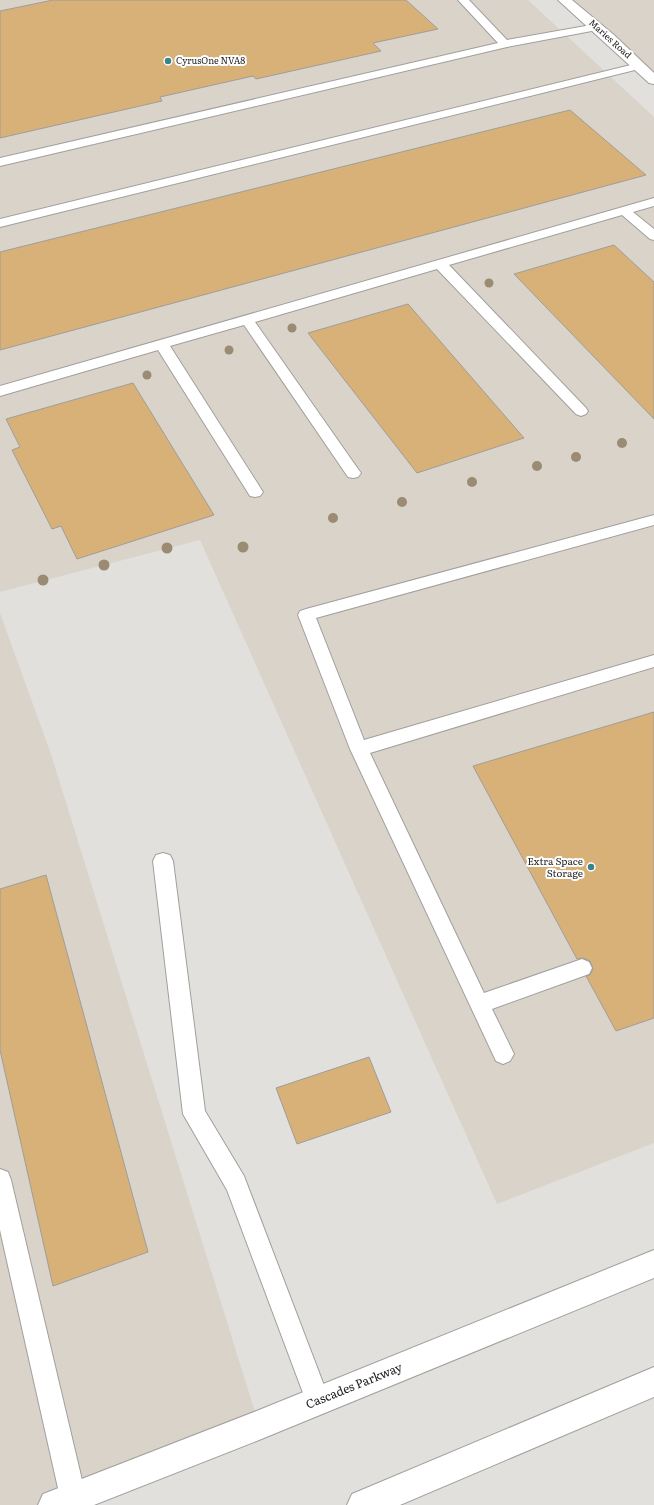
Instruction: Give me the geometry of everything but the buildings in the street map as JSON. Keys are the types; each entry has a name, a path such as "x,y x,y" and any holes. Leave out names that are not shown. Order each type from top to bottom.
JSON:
{"main road":[{"name":"Maries Road","path":"564,0 654,80"},
{"name":"Cascades Parkway","path":"63,1501 318,1401 654,1264"},
{"path":"363,1505 654,1382"}],"lane":[{"path":"463,0 505,44"},
{"path":"0,162 505,44 596,27"},
{"path":"0,223 639,66"},
{"path":"0,391 654,202"},
{"path":"626,210 654,236"},
{"path":"440,264 581,411"},
{"path":"247,320 353,473"},
{"path":"162,344 255,492"},
{"path":"503,1054 359,749 306,615 654,520"},
{"path":"359,749 654,661"},
{"path":"163,861 194,1114 236,1184 318,1401"},
{"path":"479,1004 582,968"},
{"path":"0,1180 63,1501"}],"shaded area":[{"path":"0,0 528,0 654,117 654,1143 497,1204 200,540 0,592"},
{"path":"564,0 654,0 654,80"},
{"path":"0,613 51,754 259,1425 54,1505 0,1505"}],"place":[{"name":"CyrusOne NVA8","path":"168,61"},
{"name":"Extra Space Storage","path":"591,867"}]}
